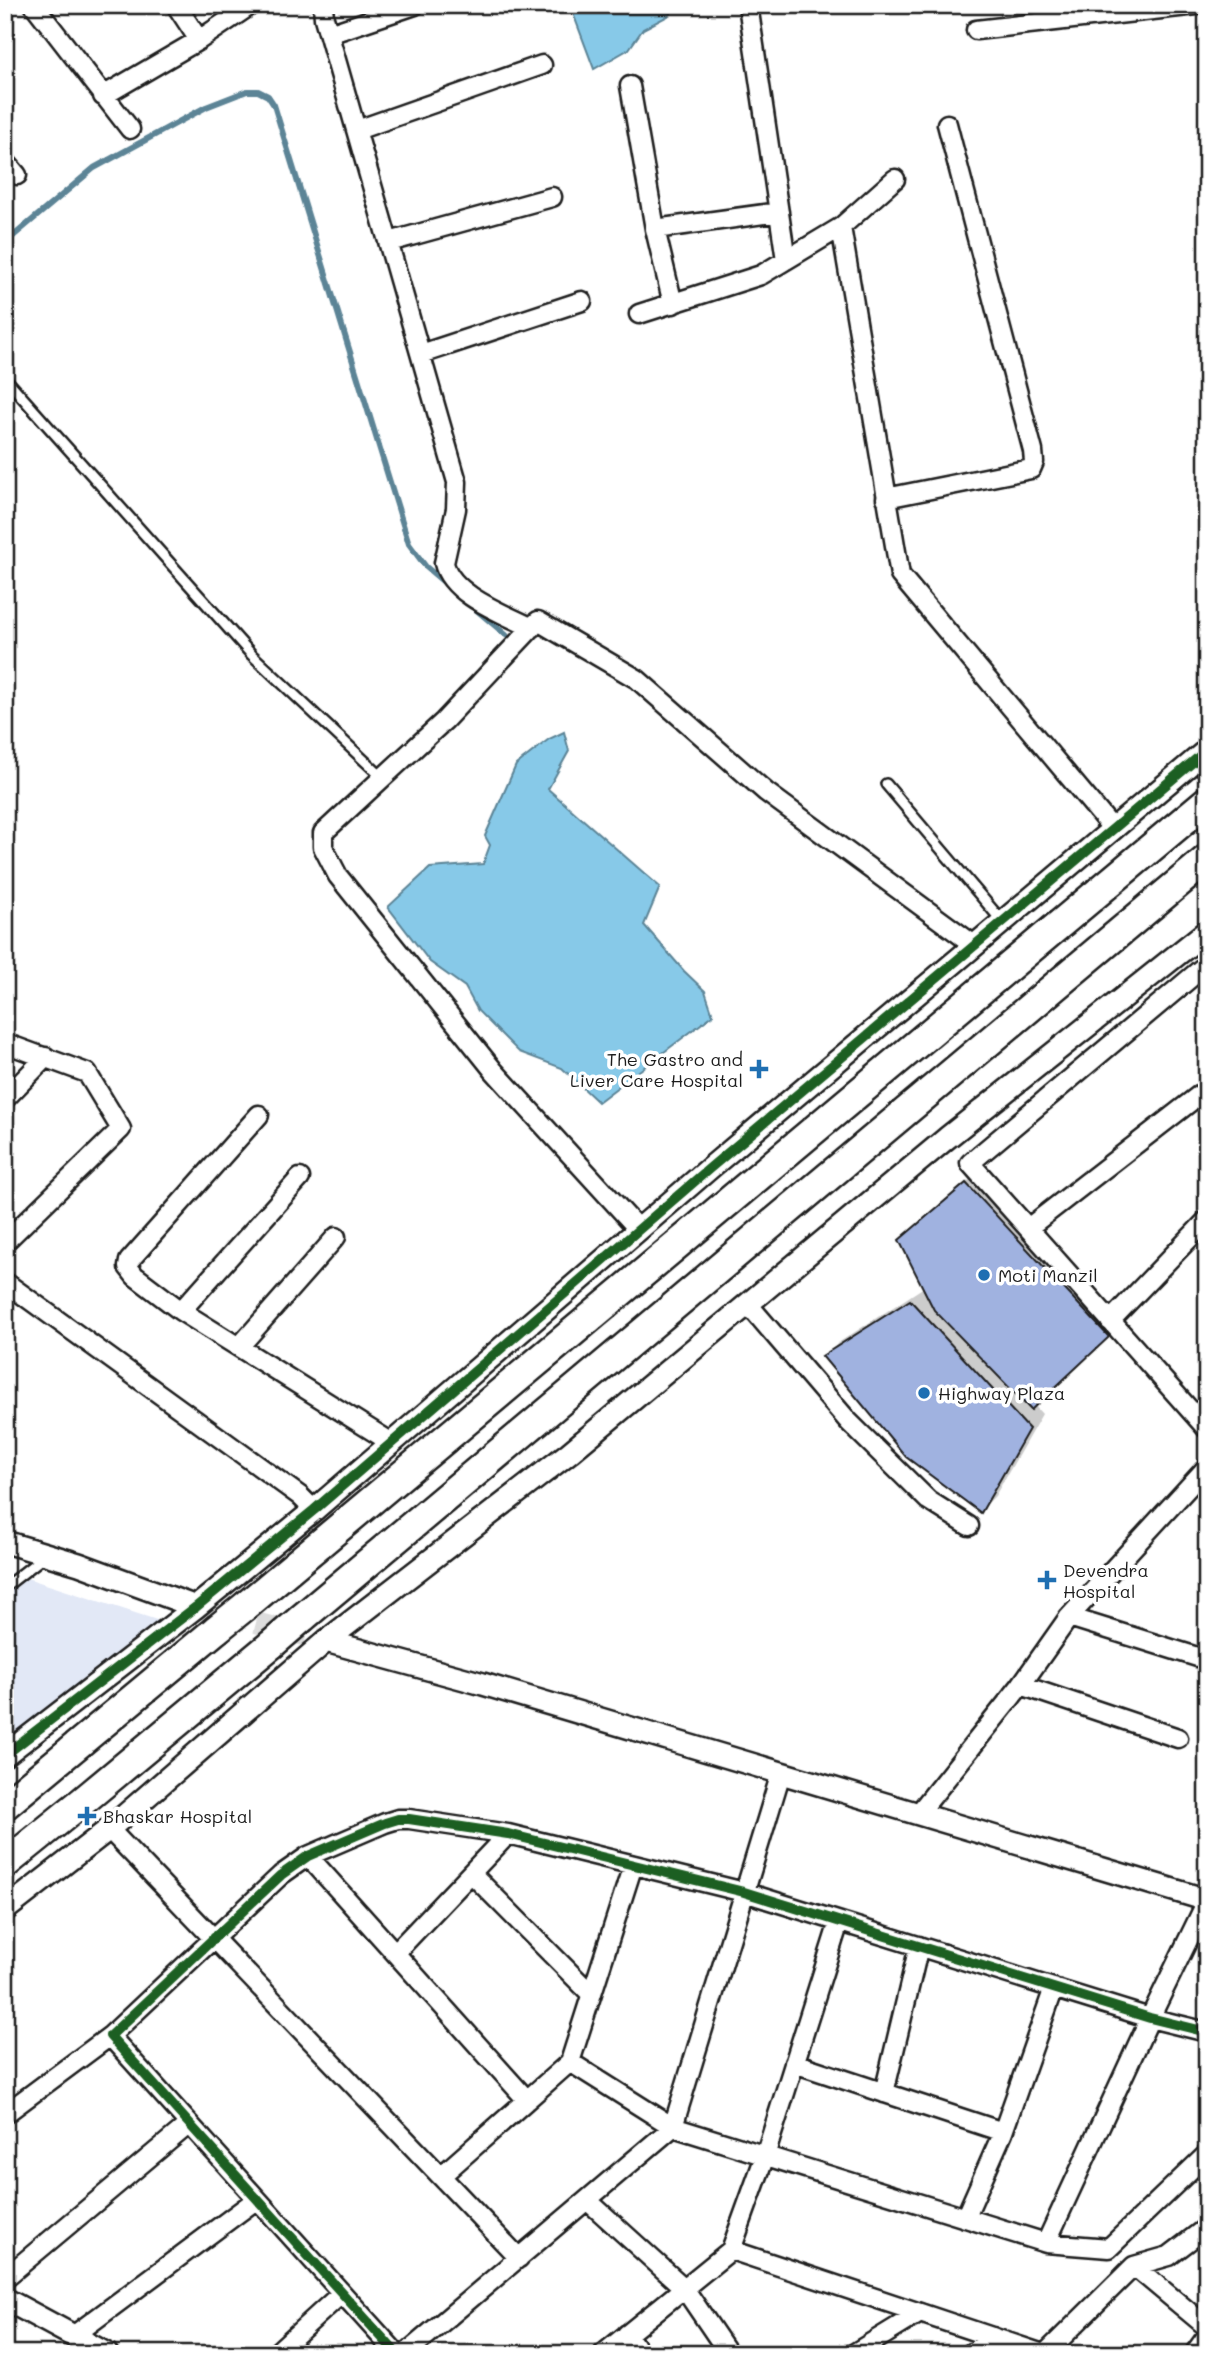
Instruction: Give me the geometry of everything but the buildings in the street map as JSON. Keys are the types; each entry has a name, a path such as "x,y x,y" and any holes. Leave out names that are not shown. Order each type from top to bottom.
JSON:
{"highway":[{"path":"5,1805 1207,801"},
{"path":"5,1864 272,1644 1207,859"}],"street":[{"path":"33,5 130,129"},
{"path":"176,5 199,40"},
{"path":"103,96 199,40 230,12 251,5"},
{"path":"323,5 457,482 456,509 444,563 446,571 461,590 531,628"},
{"path":"329,34 415,5"},
{"path":"748,5 786,260"},
{"path":"976,30 1089,11 1197,5"},
{"path":"357,130 542,65"},
{"path":"630,86 655,229 673,304"},
{"path":"886,498 1031,469 1034,462 947,124"},
{"path":"5,161 17,175"},
{"path":"639,314 761,275 841,227 895,179"},
{"path":"388,242 552,197"},
{"path":"655,229 779,212"},
{"path":"841,227 900,575 1112,828"},
{"path":"421,354 582,301"},
{"path":"639,1230 494,1071 338,876 323,847 323,833 444,721 538,621 637,679 766,792 974,945"},
{"path":"5,1755 196,1607 314,1510 1002,921 1207,750"},
{"path":"5,1910 109,1829 326,1641 569,1453 947,1138 1207,931"},
{"path":"1207,964 970,1163 1207,1429"},
{"path":"5,1043 87,1073 121,1129 5,1242"},
{"path":"5,1099 46,1058"},
{"path":"1027,1228 1207,1089"},
{"path":"259,1115 129,1261 128,1267 135,1276 181,1311 392,1443"},
{"path":"181,1311 299,1178"},
{"path":"1110,1321 1207,1220"},
{"path":"239,1347 336,1237"},
{"path":"5,1282 300,1496 314,1510"},
{"path":"748,1304 849,1422 928,1500 970,1526"},
{"path":"918,1814 1021,1685 1069,1617 1207,1467"},
{"path":"5,1542 47,1554 196,1607"},
{"path":"1069,1617 1207,1660"},
{"path":"326,1641 482,1684 1207,1901 1046,2243"},
{"path":"1021,1685 1178,1738"},
{"path":"405,2354 673,2127 781,1773"},
{"path":"5,2114 110,2036 281,1875 308,1856 398,1819 508,1834 744,1892 1150,2018 1207,2032"},
{"path":"109,1829 519,2258"},
{"path":"395,1953 508,1834"},
{"path":"308,1856 527,2100"},
{"path":"441,2176 569,2062 633,1865"},
{"path":"471,1873 591,1994"},
{"path":"603,2354 731,2250 765,2156 839,1922"},
{"path":"884,2093 919,1946"},
{"path":"965,2218 1003,2132 1054,1988"},
{"path":"110,2036 397,2354"},
{"path":"569,2062 673,2127 1046,2243 1110,2248 1207,2154"},
{"path":"794,2063 1003,2132"},
{"path":"5,2278 189,2124"},
{"path":"73,2336 257,2199"},
{"path":"587,2200 684,2288 729,2354"},
{"path":"731,2250 1044,2354 1134,2266 1169,2256 1207,2227"},
{"path":"1134,2266 1207,2327"},
{"path":"275,2354 342,2293"},
{"path":"5,2299 107,2354"},
{"path":"853,2354 920,2313"},
{"path":"627,2334 640,2354"},
{"path":"1194,2354 1207,2336"},
{"path":"970,2354 993,2337"}],"lane":[{"path":"5,378 252,654 383,778"},
{"path":"886,784 1002,921"},
{"path":"5,1587 47,1554"}],"shaded area":[{"path":"5,1571 160,1621 5,1745"}],"water":[{"path":"583,5 677,5 668,16 643,29 629,49 594,69 573,13"},
{"path":"564,732 569,751 548,789 660,887 644,925 705,991 713,1015 598,1102 562,1068 519,1052 478,1011 465,987 430,962 388,907 430,868 483,864 490,845 485,836 516,765 549,739"}],"waterway":[{"path":"5,243 94,168 206,107 247,91 258,91 268,96 274,105 409,544 426,567 446,584"},
{"path":"473,607 506,635"}],"tunnel":[{"path":"196,1607 326,1641"}],"cycle path":[{"path":"5,1755 196,1607 314,1510 710,1168 1207,750"},
{"path":"397,2354 110,2036 281,1875 308,1856 385,1823 409,1819 508,1834 744,1892 1150,2018 1207,2032"}],"place":[{"name":"The Gastro and Liver Care Hospital","path":"759,1069"},
{"name":"Moti Manzil","path":"984,1275"},
{"name":"Highway Plaza","path":"924,1393"},
{"name":"Devendra Hospital","path":"1047,1580"},
{"name":"Bhaskar Hospital","path":"87,1816"}]}
